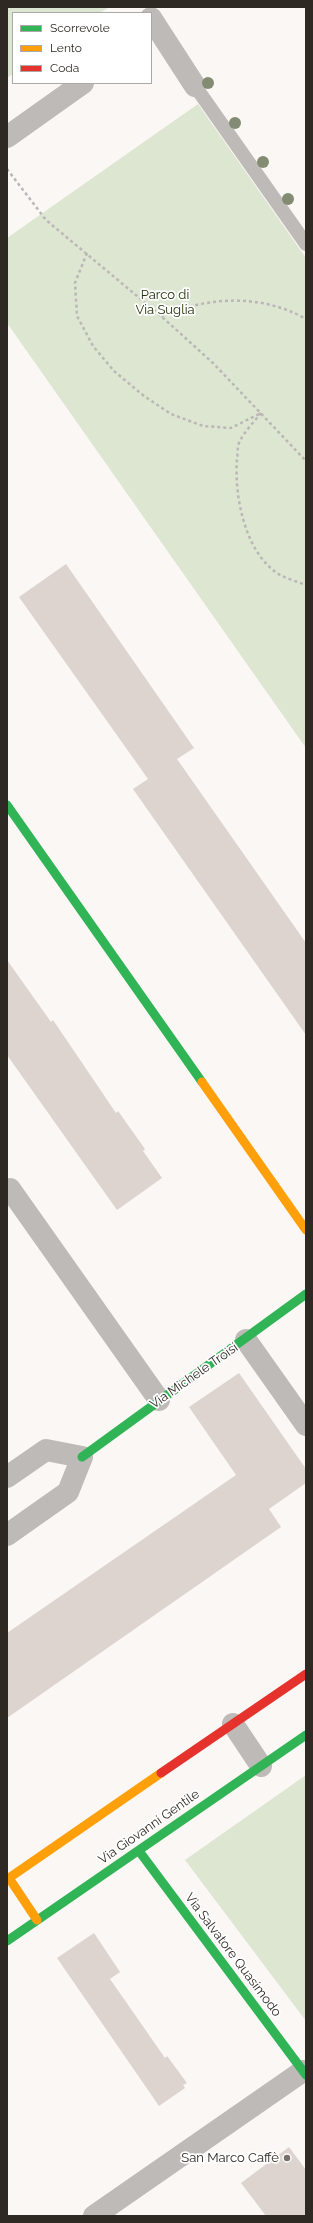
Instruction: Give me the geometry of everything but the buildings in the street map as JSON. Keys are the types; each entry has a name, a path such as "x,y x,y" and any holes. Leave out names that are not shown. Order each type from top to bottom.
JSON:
{"street":[{"path":"152,24 195,86"},
{"path":"7,137 82,84"},
{"path":"7,805 306,1230"},
{"path":"7,1191 10,1189 159,1400"},
{"name":"Via Michele Troisi","path":"82,1457 159,1400 246,1340 306,1294"},
{"path":"246,1340 306,1425"},
{"path":"7,1477 46,1450 82,1457 68,1492 7,1535"},
{"path":"37,1920 9,1878 306,1674"},
{"path":"233,1724 261,1766"},
{"name":"Via Giovanni Gentile","path":"7,1941 306,1735"},
{"name":"Via Salvatore Quasimodo","path":"139,1851 304,2073"},
{"path":"94,2216 304,2073"}],"lane":[{"path":"195,86 306,244"}],"path":[{"path":"7,169 46,220 161,316 213,363 306,461"},
{"path":"86,253 75,283 78,316 93,346 114,371 144,396 171,414 203,426 231,428 261,413"},
{"path":"161,316 186,306 217,300 243,300 270,304 306,319"},
{"path":"261,413 239,443 236,474 237,497 242,519 253,543 265,561 280,575 306,585"}],"green space":[{"path":"7,7 109,7 102,12 12,12 12,75 7,78"},
{"name":"Parco di Via Suglia","path":"198,104 306,258 306,748 7,323 7,238"},
{"path":"306,1775 306,2021 185,1860"}],"traffic: fast":[{"path":"7,805 202,1082"},
{"path":"82,1457 306,1294"},
{"path":"7,1941 306,1735"},
{"path":"139,1851 306,2075"}],"traffic: slow":[{"path":"202,1082 306,1230"},
{"path":"37,1920 9,1878 161,1773"}],"traffic: jam":[{"path":"161,1773 306,1674"}],"place":[{"name":"San Marco Caffè","path":"287,2158"}]}
